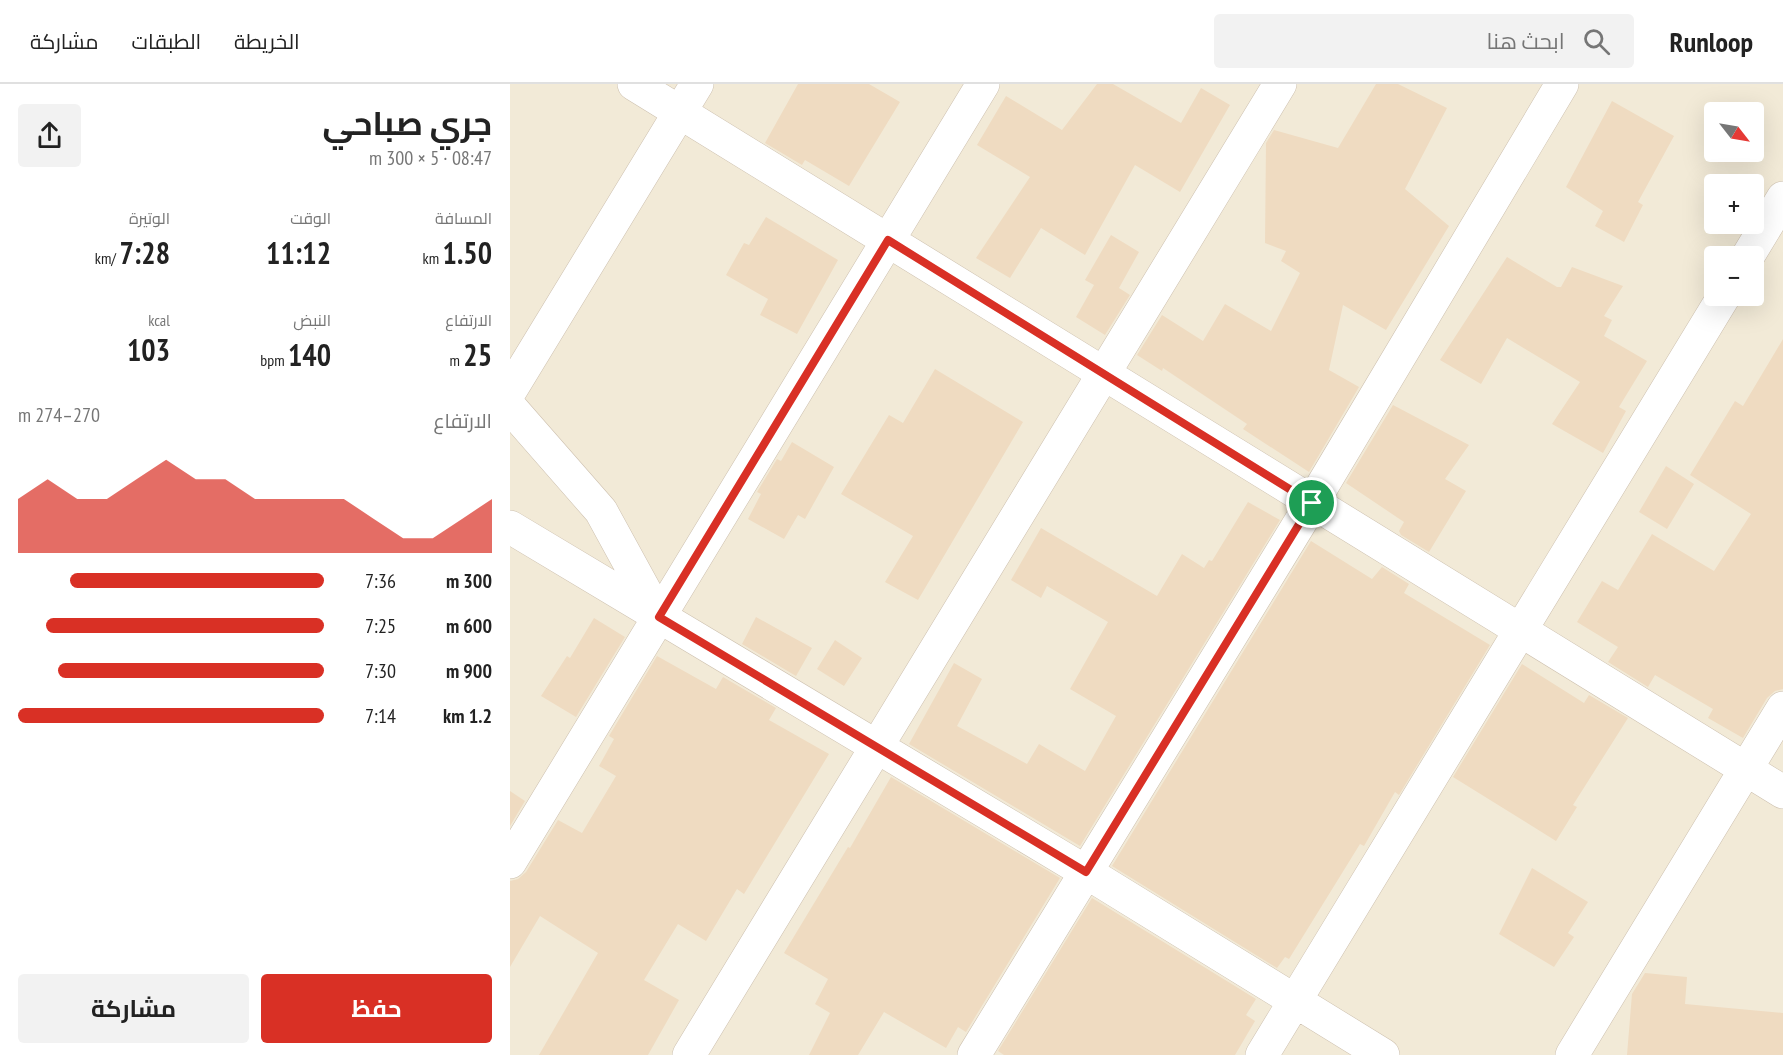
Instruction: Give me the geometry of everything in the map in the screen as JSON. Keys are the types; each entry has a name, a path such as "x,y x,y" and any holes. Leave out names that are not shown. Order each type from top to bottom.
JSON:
{"street":[{"path":"634,84 1783,792"},
{"path":"510,391 697,84"},
{"path":"510,862 983,84"},
{"path":"689,1055 1280,84"},
{"path":"974,1055 1312,503 1562,84"},
{"path":"1754,246 1783,198"},
{"path":"1262,1055 1718,306"},
{"path":"510,406 601,511 659,617"},
{"path":"510,527 1086,872 1383,1055"},
{"path":"1572,1055 1783,708"}],"shaded area":[{"path":"510,84 1783,84 1783,1055 510,1055"}],"building":[{"path":"798,84 869,84 900,102 849,186 805,160 802,165 765,143"},
{"path":"1097,84 1113,84 1181,123 1201,88 1230,105 1180,192 1135,165 1085,255 1041,228 1010,278 976,258 1030,177 977,145 1006,96 1062,130"},
{"path":"1376,84 1398,84 1447,108 1405,189 1449,226 1386,330 1343,305 1329,370 1359,387 1309,472 1243,429 1247,424 1163,368 1162,371 1137,355 1162,315 1203,341 1225,304 1271,331 1300,273 1281,261 1286,251 1265,243 1266,143 1274,130 1338,148"},
{"path":"1612,101 1674,136 1638,202 1643,205 1624,242 1595,226 1603,211 1566,187"},
{"path":"766,217 838,260 797,334 760,315 768,299 726,275 744,243 749,245"},
{"path":"1111,235 1139,252 1119,288 1130,295 1105,335 1076,317 1094,285 1085,280"},
{"path":"1507,257 1557,287 1561,287 1572,267 1623,286 1604,316 1612,320 1604,336 1647,361 1619,407 1626,411 1603,453 1552,424 1580,382 1507,338 1481,384 1440,360"},
{"path":"1783,339 1783,689 1775,691 1767,698 1743,738 1708,718 1713,709 1655,675 1648,687 1608,662 1618,647 1577,622 1602,581 1618,590 1652,534 1714,571 1751,514 1690,475 1735,401 1743,406"},
{"path":"935,369 1023,422 918,600 885,582 913,536 841,494 889,415 903,423"},
{"path":"1393,405 1469,445 1445,479 1466,491 1429,552 1401,535 1399,531 1404,522 1346,483"},
{"path":"792,442 834,467 805,519 798,515 784,539 748,519 761,494 757,492 777,459 781,461"},
{"path":"1666,466 1694,484 1667,529 1639,512"},
{"path":"1248,502 1280,520 1080,846 909,744 954,663 982,679 957,726 1027,764 1039,744 1085,771 1116,716 1070,689 1108,622 1047,586 1041,598 1011,580 1041,528 1157,596 1182,554 1204,568 1209,560 1212,561"},
{"path":"1311,541 1372,579 1382,567 1409,584 1404,593 1490,645 1399,795 1395,792 1364,846 1360,844 1289,959 1285,957 1277,968 1112,866"},
{"path":"756,617 812,648 796,676 742,644"},
{"path":"594,618 625,637 576,717 541,696 567,656 570,658"},
{"path":"835,640 862,658 844,686 817,669"},
{"path":"657,656 716,689 723,677 776,708 769,720 829,754 744,894 737,889 706,941 678,924 644,980 679,1000 648,1055 539,1055 598,953 540,916 510,967 510,881 518,879 526,872 558,820 582,833 616,776 599,766 614,739 609,736"},
{"path":"1522,664 1584,703 1589,695 1628,718 1573,805 1577,807 1556,841 1453,777"},
{"path":"891,777 1060,878 966,1032 958,1027 946,1048 884,1012 858,1055 809,1055 830,1013 815,1004 828,979 784,953 848,847 850,848"},
{"path":"510,791 525,801 510,826"},
{"path":"1532,868 1588,902 1568,933 1574,937 1554,967 1499,934"},
{"path":"1092,898 1256,999 1246,1015 1255,1021 1235,1055 1004,1055 998,1051"},
{"path":"1645,973 1687,977 1685,1004 1783,1013 1783,1055 1627,1055 1632,994"}],"route":[{"path":"888,240 1312,503 1086,872 659,617 888,240"}]}
